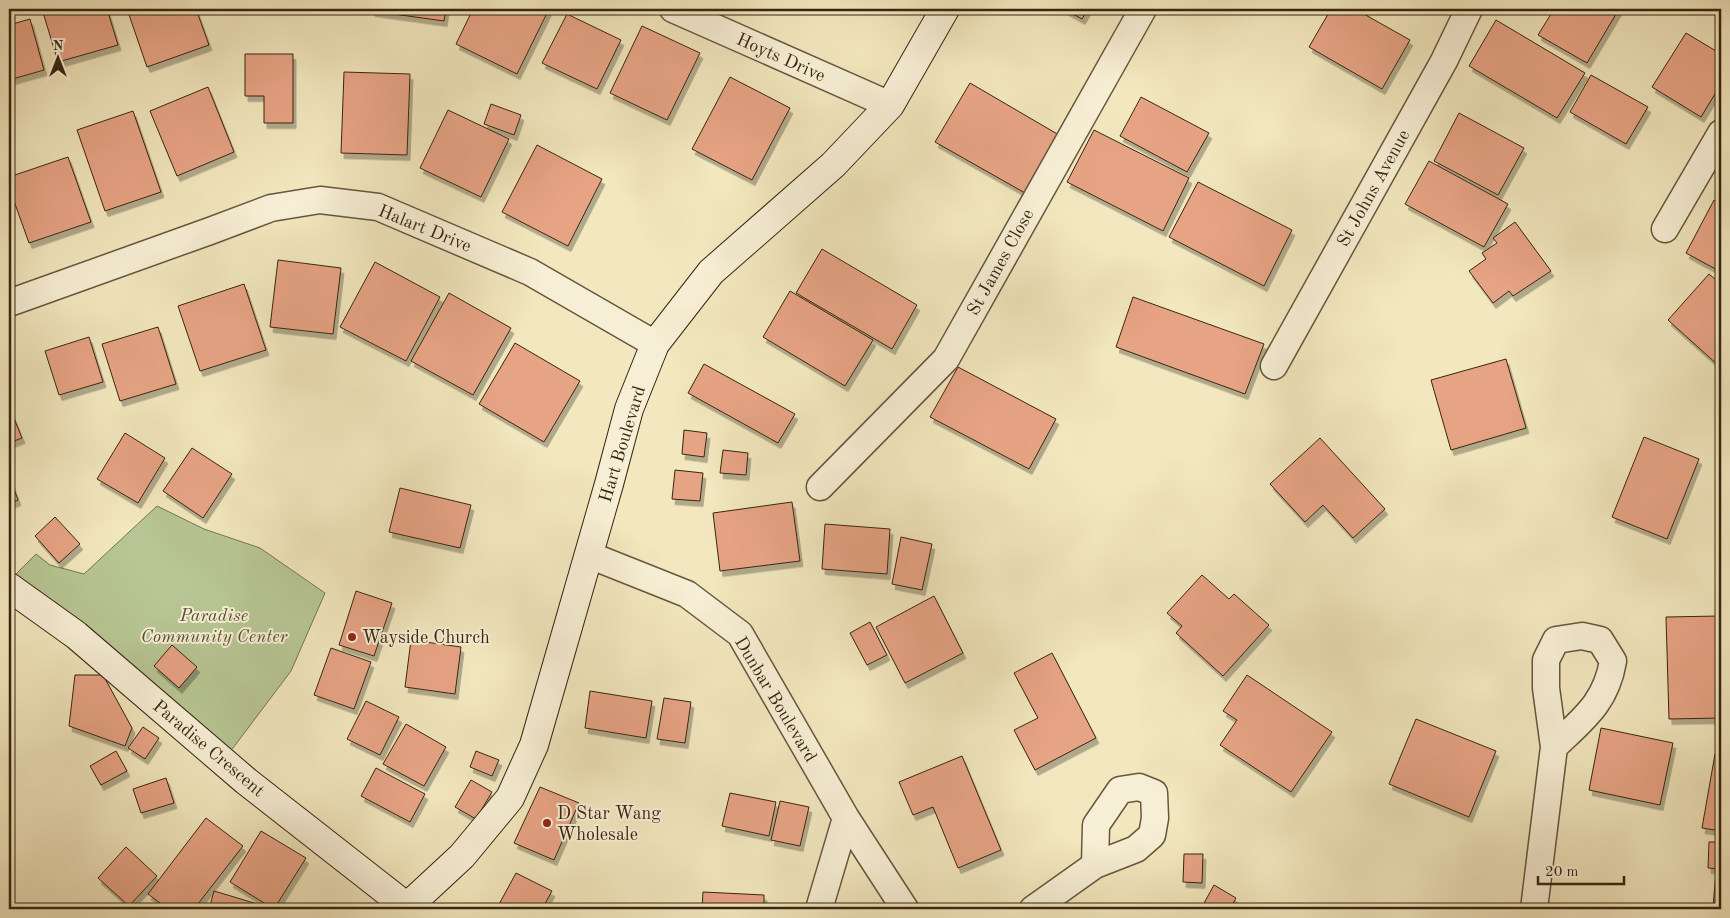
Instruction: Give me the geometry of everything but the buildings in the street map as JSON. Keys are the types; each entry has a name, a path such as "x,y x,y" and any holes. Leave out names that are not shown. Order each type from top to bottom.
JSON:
{"street":[{"name":"Hoyts Drive","path":"673,9 890,106"},
{"name":"Hart Boulevard","path":"407,908 462,856 510,798 534,745 629,409 656,344 711,272 833,164 890,106 944,9"},
{"name":"St James Close","path":"820,487 946,359 1143,9"},
{"name":"St Johns Avenue","path":"1274,366 1444,61 1469,9"},
{"path":"1666,229 1721,133"},
{"name":"Halart Drive","path":"9,303 271,208 320,200 378,207 530,272 656,344"},
{"name":"Dunbar Boulevard","path":"589,555 687,594 740,634 846,818 905,909"},
{"name":"Paradise Crescent","path":"9,587 76,635 246,781 407,908"},
{"path":"1534,909 1554,747"},
{"path":"819,909 846,818"},
{"path":"1034,909 1096,865"}],"green space":[{"name":"Paradise Community Center","path":"157,506 204,529 260,548 325,593 291,671 230,752 14,576 36,554 50,565 84,574"}],"place":[{"name":"Wayside Church","path":"352,637"},
{"name":"D Star Wang Wholesale","path":"547,823"}]}
